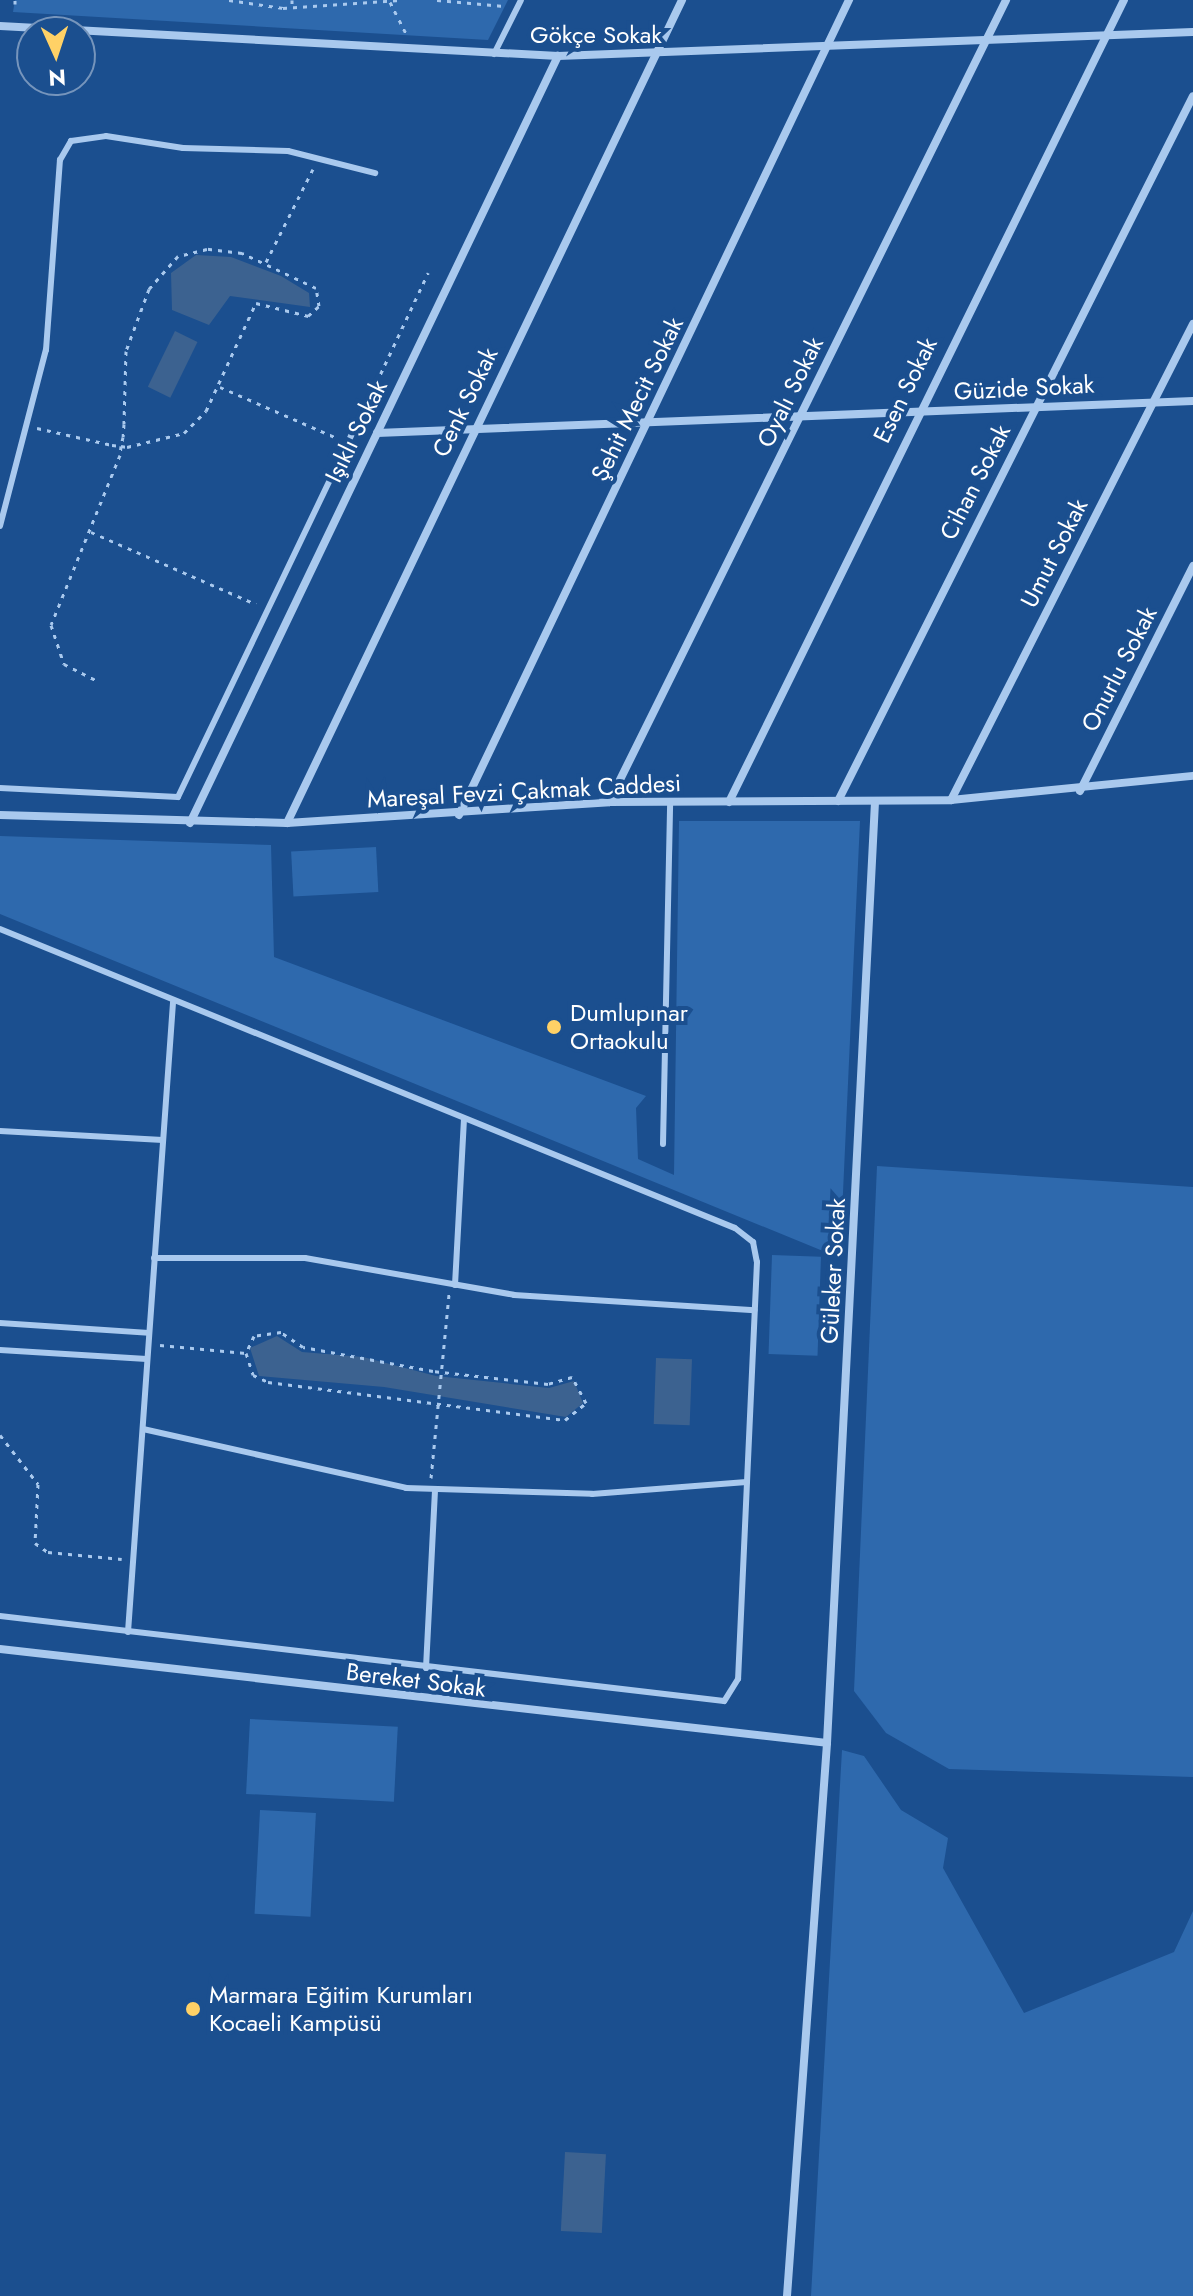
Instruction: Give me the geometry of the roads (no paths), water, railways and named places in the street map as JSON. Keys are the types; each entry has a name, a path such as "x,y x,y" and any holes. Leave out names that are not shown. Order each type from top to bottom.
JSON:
{"street":[{"name":"Cenk Sokak","path":"287,823 682,0"},
{"name":"Şehit Mecit Sokak","path":"459,815 849,0"},
{"name":"Oyalı Sokak","path":"609,802 1006,0"},
{"name":"Esen Sokak","path":"729,802 915,413 1124,0"},
{"name":"Gökçe Sokak","path":"0,26 415,51 558,56 654,55 1193,32"},
{"name":"Işıklı Sokak","path":"190,823 558,56"},
{"name":"Cihan Sokak","path":"838,801 1193,96"},
{"name":"Umut Sokak","path":"951,800 1193,324"},
{"name":"Güzide Sokak","path":"377,433 472,434 1193,401"},
{"name":"Onurlu Sokak","path":"1080,791 1193,566"},
{"name":"Mareşal Fevzi Çakmak Caddesi","path":"0,815 190,823 287,823 459,815 609,802 951,800 1080,791 1193,776"},
{"name":"Güleker Sokak","path":"787,2296 827,1743 875,801"},
{"name":"Bereket Sokak","path":"0,1649 827,1743"}],"lane":[{"path":"494,55 519,3"},
{"path":"0,526 31,427 53,297 60,160 71,141 106,136 319,155 375,173"},
{"path":"0,788 178,797 367,403"},
{"path":"663,1144 670,802"},
{"path":"0,929 747,1234 756,1250 738,1679 724,1701 0,1616"},
{"path":"128,1632 173,1002"},
{"path":"453,1285 464,1119"},
{"path":"0,1131 163,1140"},
{"path":"154,1258 305,1258 453,1285 755,1310"},
{"path":"0,1323 149,1333"},
{"path":"0,1350 147,1359"},
{"path":"143,1429 433,1490 592,1494 747,1482"},
{"path":"426,1668 433,1490"}],"place":[{"name":"Dumlupınar Ortaokulu","path":"554,1027"},
{"name":"Marmara Eğitim Kurumları Kocaeli Kampüsü","path":"193,2009"}]}
